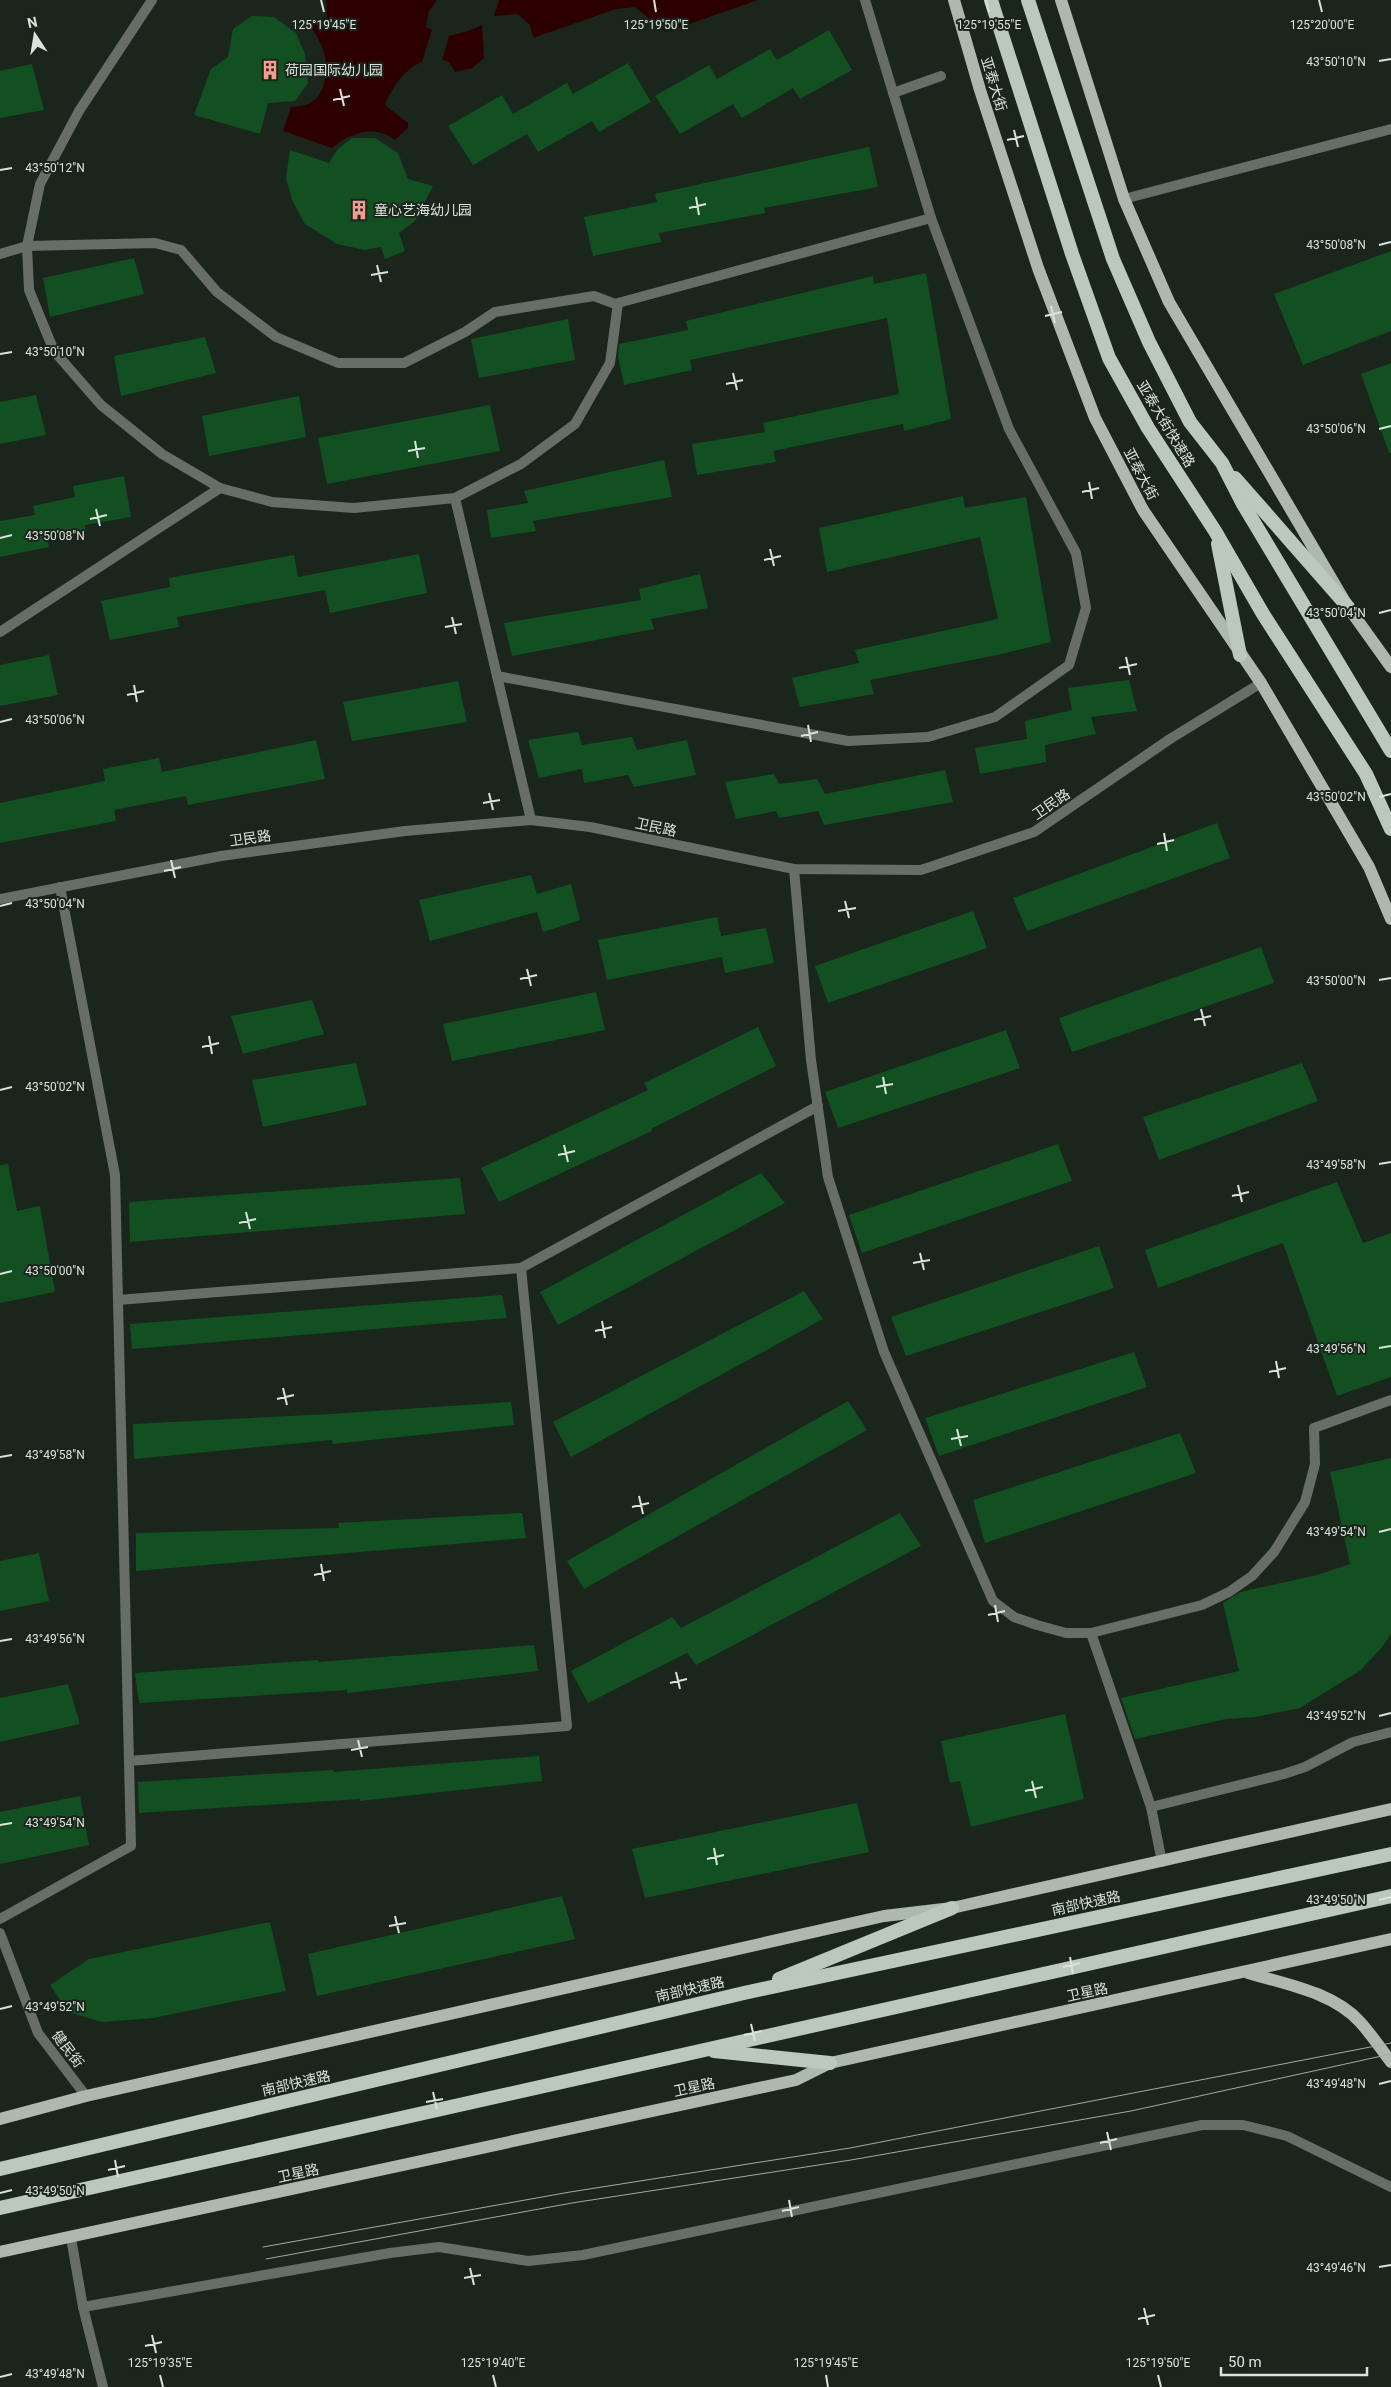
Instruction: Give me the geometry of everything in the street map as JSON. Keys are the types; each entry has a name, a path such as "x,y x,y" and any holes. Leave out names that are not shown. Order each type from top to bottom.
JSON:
{"highway":[{"name":"亚泰大街快速路","path":"991,0 1072,254 1109,358 1148,428 1215,531 1263,614 1366,774 1391,829"},
{"name":"亚泰大街快速路","path":"1028,0 1113,259 1149,342 1190,422 1222,463 1243,504 1391,751"},
{"path":"1222,463 1348,608"},
{"path":"1215,531 1240,655"},
{"name":"南部快速路","path":"0,2170 744,1993 1391,1854"},
{"path":"0,2208 1391,1896"},
{"path":"744,1993 952,1908"},
{"path":"704,2049 830,2063"}],"main road":[{"name":"亚泰大街","path":"954,0 980,90 1038,268 1095,418 1143,510 1240,655 1261,683 1369,867 1391,919"},
{"path":"1061,0 1124,199 1169,302 1348,608 1390,660"},
{"path":"0,2119 86,2096 884,1916 952,1908 1391,1809"},
{"name":"卫星路","path":"0,2252 796,2080 830,2063 1245,1973 1391,1939"},
{"path":"1245,1973 1298,1988 1346,2010 1359,2021 1391,2062"}],"street":[{"path":"152,0 79,112 40,184 27,246 29,290 54,351 101,405 162,454 220,488 272,502 354,508 456,498 521,464 575,424 610,363 618,303 931,218"},
{"path":"497,676 848,741 928,736 995,717 1069,666 1086,608 1076,553 1009,429 931,218 865,0"},
{"path":"893,93 941,76"},
{"path":"1124,199 1391,129"},
{"path":"0,254 27,246 155,244 181,250 217,292 276,337 338,363 404,363 465,332 495,312 594,296 618,305"},
{"path":"0,632 220,488"},
{"path":"456,498 531,820"},
{"name":"卫民路","path":"0,898 221,856 405,831 531,820 590,827 794,869 921,870 1034,832 1170,739 1261,683"},
{"path":"794,869 811,1060 828,1177 884,1352 993,1601 1014,1618 1066,1632 1091,1633 1202,1605 1229,1592 1252,1576 1274,1552 1305,1502 1315,1464 1314,1428 1391,1400"},
{"path":"0,1920 131,1846 115,1175 60,887"},
{"path":"118,1300 521,1268 818,1106"},
{"path":"128,1761 567,1726 521,1268"},
{"path":"1091,1633 1151,1807 1162,1862"},
{"path":"1151,1807 1284,1774 1305,1767 1353,1742 1391,1732"},
{"name":"健民街","path":"0,1933 38,2033 86,2096"},
{"path":"83,2307 390,2253 439,2247 528,2261 583,2255 1202,2125 1243,2125 1287,2136 1391,2187"},
{"path":"71,2238 83,2307 103,2387"}],"shaded area":[{"path":"326,0 437,0 429,11 426,27 432,30 422,62 404,74 391,92 385,105 408,123 408,128 395,140 379,132 362,132 346,138 332,148 283,131 291,107 313,102 324,84 326,59 324,51 317,36 307,22 327,17"},
{"path":"499,0 758,0 666,32 635,7 616,9 533,38 530,25 518,14 494,16"},
{"path":"482,25 484,58 472,68 455,72 449,62 442,60 449,36"}],"building":[{"name":"荷园国际幼儿园","path":"252,16 274,17 296,33 305,54 308,83 295,101 268,103 260,134 194,115 211,69 228,57 233,29"},
{"path":"829,30 852,70 800,99 793,88 742,118 733,104 680,134 655,96 709,65 717,79 770,49 777,60"},
{"path":"628,63 651,102 599,132 592,121 538,152 527,134 473,165 448,126 502,95 513,114 567,83 573,94"},
{"path":"32,64 44,110 0,118 0,71"},
{"name":"童心艺海幼儿园","path":"352,138 375,138 398,153 408,179 433,186 415,221 399,233 405,251 385,259 381,247 365,250 337,244 305,224 292,200 286,178 290,150 329,163 338,149"},
{"path":"869,147 878,187 764,208 765,213 659,233 661,242 593,256 584,217 657,202 655,194"},
{"path":"1391,251 1391,331 1303,365 1274,294"},
{"path":"134,258 144,294 50,317 43,278"},
{"path":"926,273 951,419 904,431 903,424 773,451 776,462 697,475 692,444 765,432 763,423 899,394 887,318 690,360 692,370 624,385 618,356 619,344 688,330 686,321 873,276 874,284"},
{"path":"568,319 575,360 479,378 471,339"},
{"path":"205,337 216,373 121,396 114,356"},
{"path":"1391,363 1391,453 1389,453 1361,374"},
{"path":"36,395 46,435 0,444 0,402"},
{"path":"299,396 306,437 209,456 202,416"},
{"path":"490,405 500,451 327,484 318,438"},
{"path":"664,460 672,497 533,521 536,531 491,538 487,510 528,503 524,491"},
{"path":"124,476 131,517 85,525 86,532 47,539 49,547 0,557 0,521 35,515 33,506 75,497 73,486"},
{"path":"963,496 965,508 1026,497 1051,642 997,655 870,680 874,694 800,707 792,678 859,663 855,650 998,619 980,537 827,572 819,528"},
{"path":"419,554 427,593 330,613 325,590 177,617 179,627 110,640 101,601 170,587 169,578 294,555 298,577"},
{"path":"700,574 708,608 651,619 654,629 512,656 504,623 641,600 639,589"},
{"path":"49,655 58,695 0,706 0,665"},
{"path":"1129,680 1137,711 1091,717 1096,734 1045,745 1046,762 980,774 975,748 1027,739 1025,721 1072,710 1068,688"},
{"path":"458,681 467,722 352,741 343,702"},
{"path":"578,732 582,745 632,737 637,750 687,740 696,775 634,787 628,775 584,783 582,769 539,778 528,740"},
{"path":"316,740 325,779 188,805 186,796 114,810 116,821 0,843 0,803 105,781 103,769 159,758 162,772"},
{"path":"945,770 953,802 824,825 818,811 779,818 776,811 736,819 725,782 774,774 779,784 817,779 825,794"},
{"path":"1217,823 1230,858 1027,931 1013,898"},
{"path":"531,875 537,894 571,884 580,920 543,932 537,912 430,941 419,900"},
{"path":"973,911 987,948 828,1003 815,966"},
{"path":"717,917 721,936 766,928 774,963 725,973 722,957 607,980 598,940"},
{"path":"1261,947 1274,983 1072,1052 1059,1018"},
{"path":"596,992 605,1030 452,1061 443,1024"},
{"path":"312,1000 324,1034 243,1054 231,1016"},
{"path":"758,1027 776,1066 651,1129 652,1131 499,1202 481,1168 648,1090 644,1083"},
{"path":"1006,1030 1020,1068 838,1128 825,1092"},
{"path":"356,1063 367,1105 263,1127 252,1080"},
{"path":"1302,1063 1318,1101 1159,1160 1143,1117"},
{"path":"1058,1144 1072,1181 862,1253 849,1215"},
{"path":"8,1164 17,1211 40,1206 55,1292 0,1303 0,1165"},
{"path":"761,1173 785,1203 558,1325 540,1292"},
{"path":"460,1178 465,1214 130,1242 129,1202"},
{"path":"1337,1182 1363,1243 1391,1233 1391,1377 1337,1396 1283,1243 1158,1288 1145,1250"},
{"path":"1099,1246 1114,1288 906,1356 891,1317"},
{"path":"804,1291 823,1319 571,1457 553,1422"},
{"path":"502,1295 507,1318 132,1349 130,1324"},
{"path":"1134,1352 1147,1387 939,1456 925,1418"},
{"path":"848,1401 867,1430 584,1589 567,1561"},
{"path":"511,1402 514,1425 333,1444 332,1440 134,1459 133,1424"},
{"path":"1180,1433 1196,1473 985,1543 973,1500"},
{"path":"1391,1458 1391,1634 1382,1647 1361,1670 1300,1708 1255,1717 1226,1719 1135,1739 1121,1698 1239,1671 1223,1603 1240,1592 1317,1575 1350,1564 1330,1472"},
{"path":"522,1513 526,1538 136,1571 136,1533 339,1528 338,1523"},
{"path":"900,1513 921,1546 696,1665 687,1653 588,1703 571,1671 672,1617 681,1628"},
{"path":"39,1553 49,1601 0,1611 0,1561"},
{"path":"534,1645 538,1671 347,1693 347,1690 139,1703 135,1673 318,1660 319,1662"},
{"path":"68,1684 80,1724 0,1742 0,1698"},
{"path":"1065,1714 1084,1799 971,1827 960,1781 950,1783 941,1741"},
{"path":"539,1756 542,1781 360,1801 360,1799 139,1813 138,1782 333,1770 333,1772"},
{"path":"80,1796 89,1845 0,1864 0,1812"},
{"path":"857,1803 869,1852 645,1898 632,1849"},
{"path":"562,1896 575,1939 317,1996 308,1954"},
{"path":"270,1922 286,1991 153,2018 102,2022 68,2012 50,1985 89,1959"}],"tram line":[{"path":"263,2247 570,2192 850,2148 1391,2043"},
{"path":"266,2259 572,2203 851,2160 1131,2111 1391,2054"}],"place":[{"name":"荷园国际幼儿园","path":"270,70"},
{"name":"童心艺海幼儿园","path":"359,210"}]}
